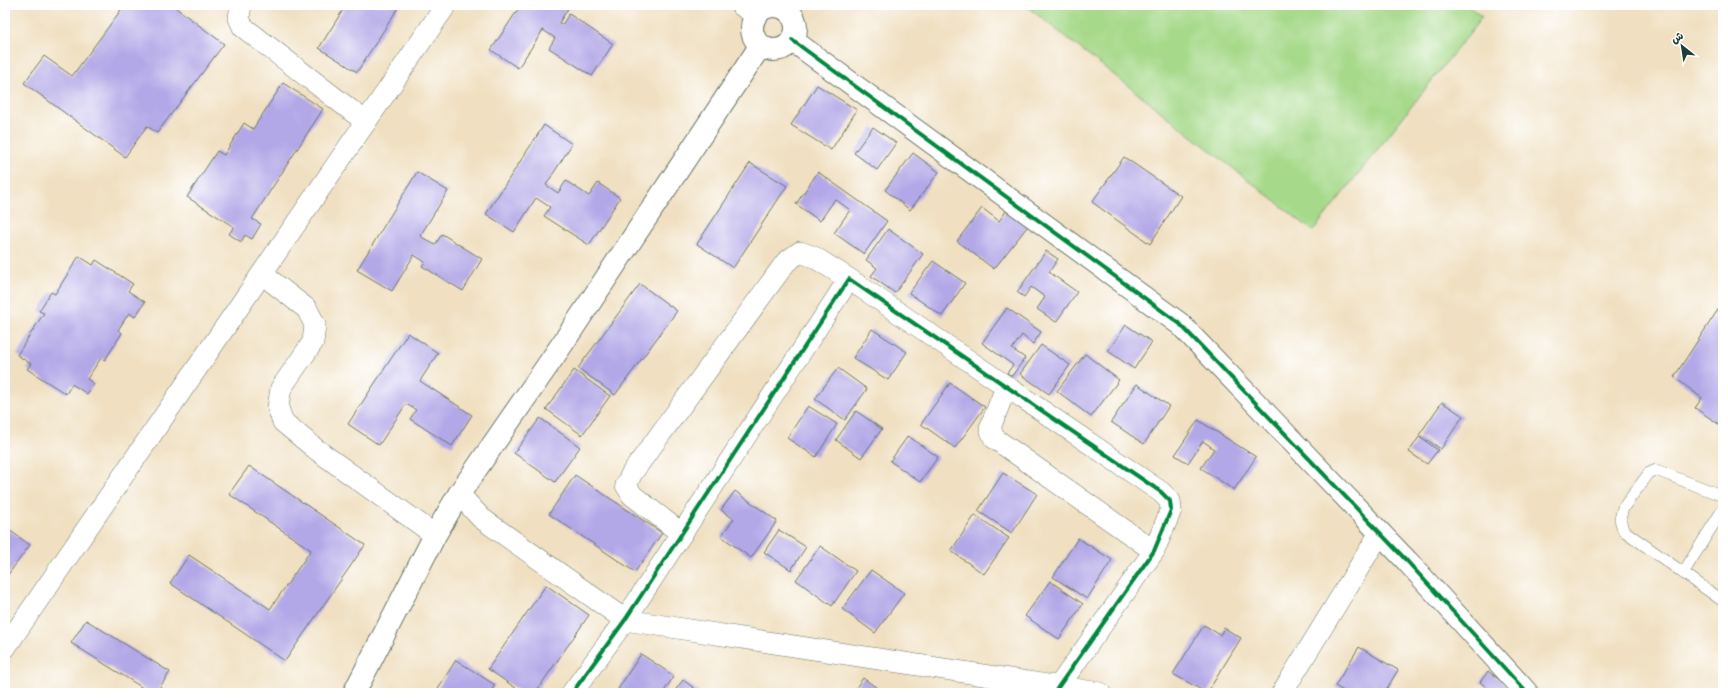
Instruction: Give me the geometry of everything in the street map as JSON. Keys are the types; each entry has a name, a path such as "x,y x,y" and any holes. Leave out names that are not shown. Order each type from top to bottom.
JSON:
{"street":[{"path":"241,5 239,18 244,28 366,122"},
{"path":"8,636 262,274 446,5"},
{"path":"774,6 792,9 796,28 792,40 781,48 773,49 761,45 753,35 752,31 754,19 749,10 774,6"},
{"path":"792,40 1180,324 1380,533 1527,693"},
{"path":"354,693 375,648 435,535 459,494 563,343 761,45"},
{"path":"682,534 632,495 626,485 632,473 786,262 800,252 814,257 849,279 1161,492 1170,501 1171,510 1154,551 1056,690"},
{"path":"262,274 306,309 314,325 313,342 281,388 278,408 283,422 317,450 435,535"},
{"path":"572,693 625,620 849,279"},
{"path":"1006,387 990,428 994,438 1154,551"},
{"path":"459,494 481,518 625,620 1056,690 1100,693"},
{"path":"1282,693 1380,533"}],"lane":[{"path":"1723,496 1656,470 1649,473 1623,508 1620,519 1623,530 1723,601"},
{"path":"1683,573 1723,509"}],"green space":[{"path":"1025,5 1467,5 1482,17 1313,231"}],"building":[{"path":"114,5 172,5 224,44 157,133 147,126 125,157 24,83 44,56 72,76 121,10"},
{"path":"346,5 400,5 357,72 319,48"},
{"path":"521,5 570,5 559,23 562,25 569,14 613,44 592,76 549,48 555,38 543,30 518,68 491,50"},
{"path":"283,83 323,109 252,219 261,224 252,239 245,235 241,242 229,234 234,227 187,197 217,151 224,155 244,123 253,129"},
{"path":"817,85 857,110 831,150 791,125"},
{"path":"544,125 572,144 546,185 558,193 566,181 589,196 598,183 620,198 589,245 544,216 550,207 536,198 514,232 486,214"},
{"path":"873,127 896,143 877,170 854,153"},
{"path":"913,153 939,172 910,210 885,190"},
{"path":"1124,157 1181,196 1150,244 1092,202"},
{"path":"750,163 787,186 733,268 697,244"},
{"path":"417,172 448,191 420,236 435,245 442,234 482,259 463,291 422,266 425,262 414,255 392,291 357,270"},
{"path":"818,172 887,221 864,254 834,233 850,210 835,199 820,221 796,204"},
{"path":"1010,206 1031,222 994,269 957,241 982,208 999,221"},
{"path":"888,229 923,254 895,293 871,276 877,268 866,260"},
{"path":"1046,251 1058,259 1049,272 1077,292 1056,322 1037,309 1045,297 1031,287 1024,297 1017,292"},
{"path":"79,256 93,265 96,260 133,284 128,291 145,302 135,317 129,313 118,330 122,333 105,360 101,358 87,379 94,384 87,394 72,384 66,394 27,369 31,364 17,355 44,313 39,311 51,292 55,294"},
{"path":"933,261 965,283 942,316 909,293"},
{"path":"640,284 677,311 615,395 578,368"},
{"path":"1723,302 1723,427 1695,408 1702,398 1674,377"},
{"path":"1007,308 1041,332 1033,344 1022,335 1012,349 1025,358 1012,376 1007,373 1013,365 982,343"},
{"path":"1126,325 1152,342 1134,369 1108,351"},
{"path":"872,329 907,352 888,380 853,358"},
{"path":"408,333 438,353 420,381 472,415 452,446 410,419 416,410 406,404 379,445 348,424"},
{"path":"1041,345 1070,365 1049,394 1020,374"},
{"path":"1085,354 1119,380 1091,417 1057,391"},
{"path":"838,368 867,389 845,420 815,399"},
{"path":"574,370 610,396 582,435 546,409"},
{"path":"950,383 985,407 955,448 921,424"},
{"path":"1137,384 1169,406 1144,444 1111,422"},
{"path":"1442,402 1463,416 1441,449 1419,435"},
{"path":"808,406 837,424 816,457 787,438"},
{"path":"856,411 882,429 861,458 836,440"},
{"path":"540,418 580,447 555,482 514,453"},
{"path":"1198,420 1256,457 1234,490 1201,468 1214,449 1203,441 1188,463 1175,455"},
{"path":"908,436 938,457 920,482 890,461"},
{"path":"1419,437 1438,450 1427,464 1409,452"},
{"path":"249,466 365,545 285,661 170,583 189,555 270,609 311,550 229,494"},
{"path":"1003,473 1037,494 1012,533 978,511"},
{"path":"575,475 662,533 635,572 549,514"},
{"path":"735,491 777,521 751,558 721,536 734,519 721,510"},
{"path":"975,515 1009,538 984,574 951,551"},
{"path":"5,527 30,545 7,576 5,575"},
{"path":"779,530 806,547 791,570 764,552"},
{"path":"1078,538 1112,560 1087,599 1053,577"},
{"path":"820,546 856,571 832,606 796,580"},
{"path":"871,570 904,593 875,633 842,609"},
{"path":"1050,581 1083,604 1059,639 1025,616"},
{"path":"546,585 589,615 535,693 523,693 488,669"},
{"path":"86,620 170,672 156,693 151,693 71,643"},
{"path":"1204,625 1220,635 1224,628 1241,638 1207,693 1173,674"},
{"path":"1359,647 1398,670 1384,693 1347,693 1335,686"},
{"path":"641,654 674,676 663,693 624,693 618,689"},
{"path":"456,660 495,685 490,693 435,693"},
{"path":"1488,671 1510,688 1506,693 1493,693 1480,682"},
{"path":"863,678 884,693 852,693"},
{"path":"683,680 701,693 673,693"}],"cycle path":[{"path":"792,40 1180,324 1407,561 1527,693"},
{"path":"572,693 625,620 849,279 1161,492 1170,501 1171,510 1154,551 1054,693"}]}
